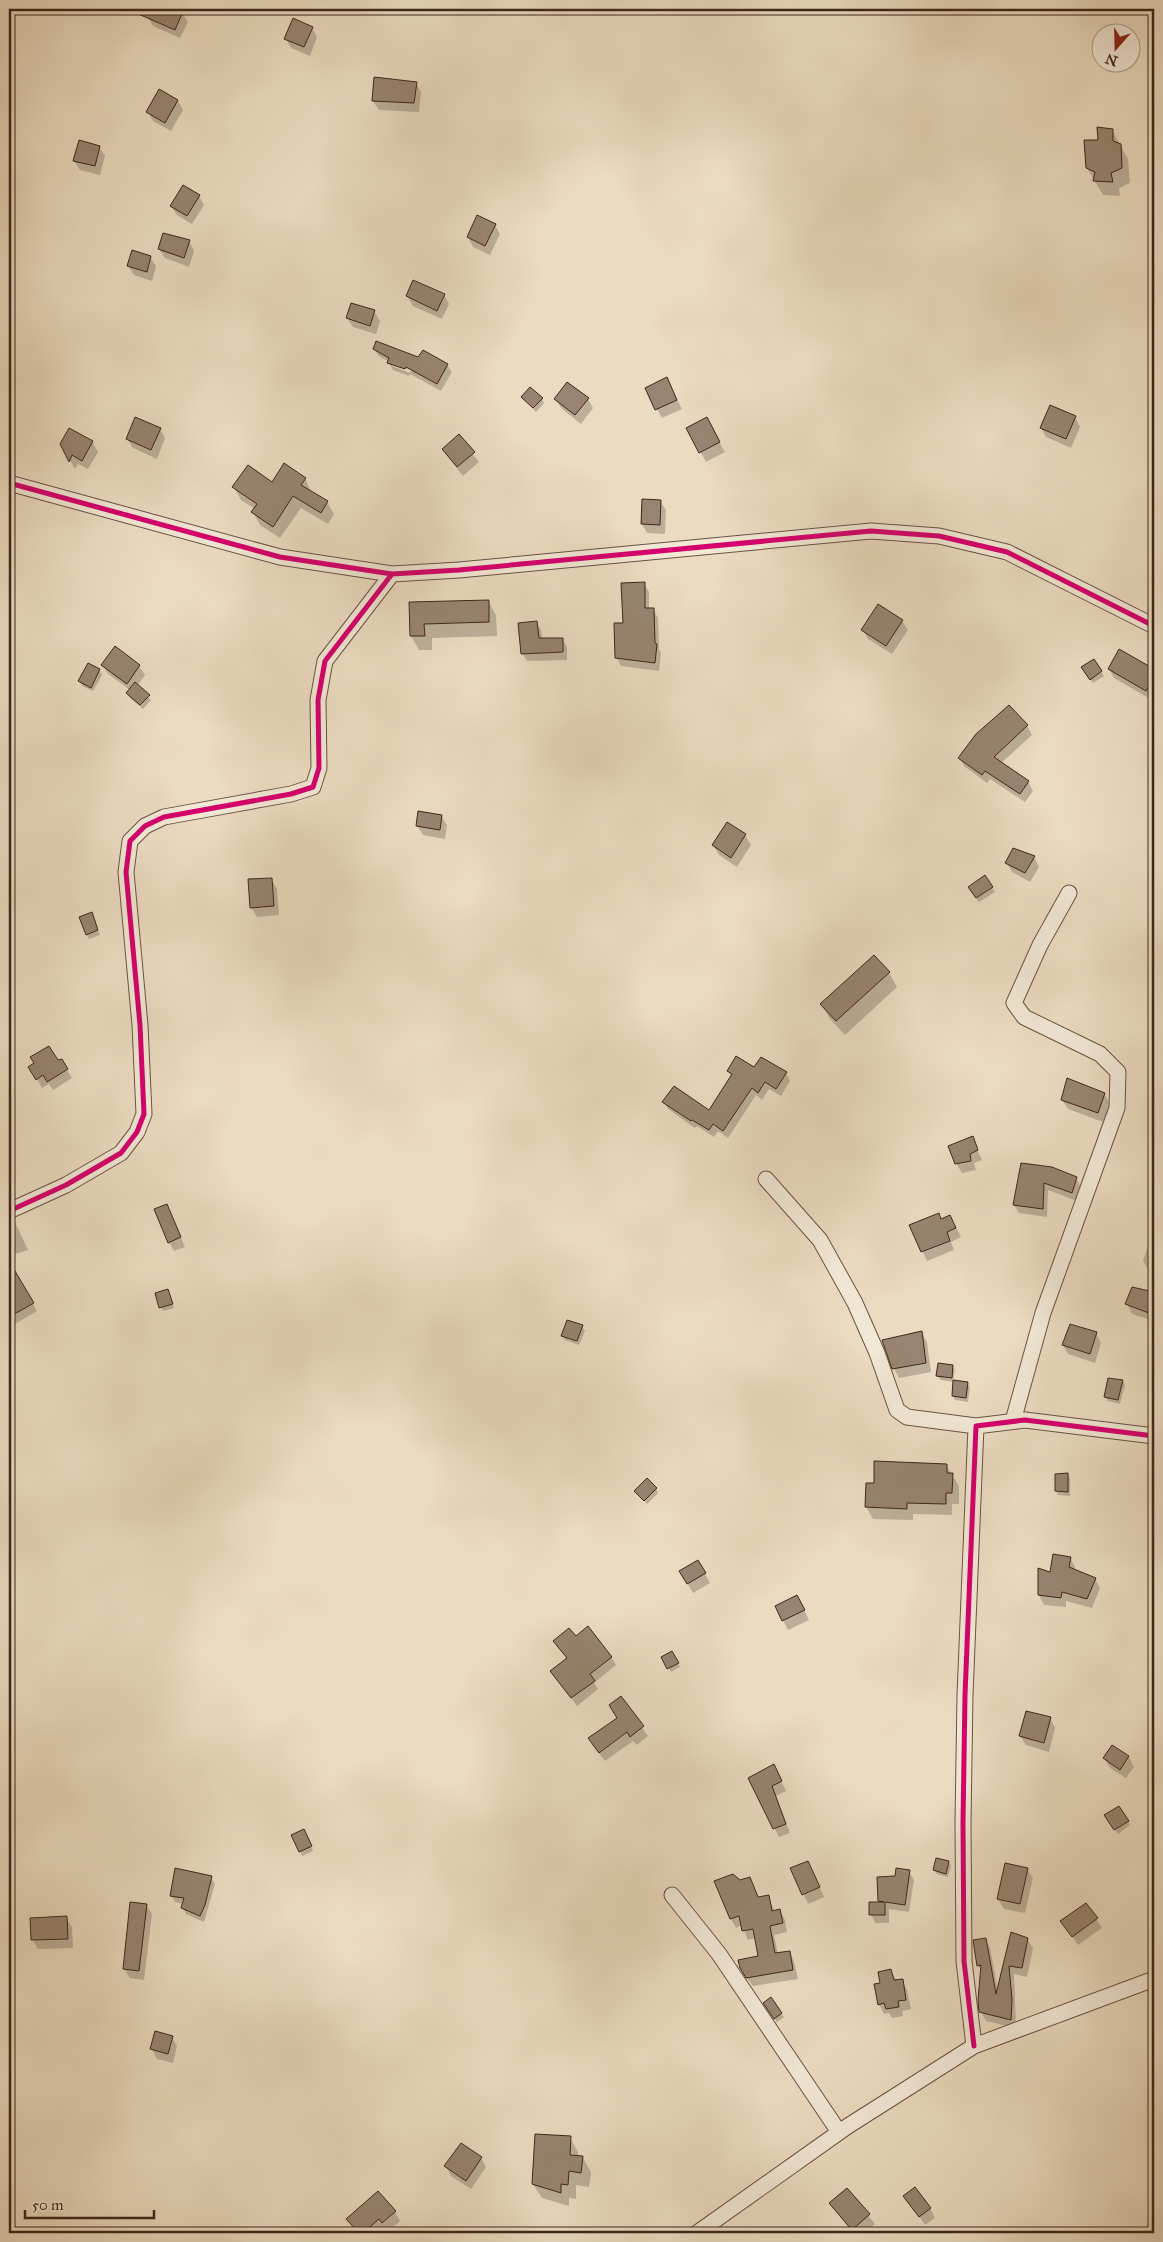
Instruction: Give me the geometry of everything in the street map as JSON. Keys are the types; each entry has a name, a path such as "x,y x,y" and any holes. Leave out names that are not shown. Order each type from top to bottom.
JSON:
{"street":[{"path":"9,483 280,557 392,574 459,570 729,544 881,532 939,536 1007,552 1154,626"},
{"path":"9,1211 66,1185 121,1153 137,1132 144,1114 140,1025 126,872 130,841 145,826 164,817 291,794 313,787 319,768 318,700 325,661 392,574"},
{"path":"1013,1421 1043,1313 1116,1108 1118,1072 1100,1054 1024,1017 1014,1003 1036,953 1069,893"},
{"path":"766,1179 820,1240 855,1304 877,1354 897,1410 907,1417 976,1426 1025,1420 1154,1436"},
{"path":"974,2046 964,1961 964,1823 965,1695 976,1426"},
{"path":"672,1895 719,1954 839,2132"},
{"path":"698,2233 839,2132 974,2046 1154,1979"}],"building":[{"path":"127,9 184,9 175,30"},
{"path":"293,18 313,27 304,47 284,39"},
{"path":"374,77 417,82 414,103 372,101"},
{"path":"159,89 178,100 165,123 146,112"},
{"path":"1097,127 1113,129 1113,141 1121,144 1122,168 1111,173 1113,182 1093,181 1095,172 1086,168 1084,140 1098,140"},
{"path":"79,140 100,146 95,166 73,161"},
{"path":"183,185 200,195 187,216 170,206"},
{"path":"477,215 496,224 485,246 467,237"},
{"path":"163,233 190,240 184,258 158,249"},
{"path":"132,250 151,256 147,272 127,266"},
{"path":"413,280 445,294 437,311 406,296"},
{"path":"351,303 375,310 370,326 346,318"},
{"path":"376,341 418,357 423,350 448,364 437,384 406,367 405,369 387,363 389,358 373,349"},
{"path":"667,377 677,400 655,410 645,388"},
{"path":"567,382 589,398 575,415 554,399"},
{"path":"530,387 543,398 533,408 521,397"},
{"path":"1050,405 1076,416 1066,439 1040,428"},
{"path":"135,417 161,428 151,450 126,439"},
{"path":"707,417 720,442 699,453 686,428"},
{"path":"69,428 93,441 82,461 72,455 69,462 60,444"},
{"path":"459,434 475,452 457,467 442,449"},
{"path":"284,463 306,478 301,485 328,501 321,513 293,496 273,527 251,512 257,504 232,487 248,465 272,482"},
{"path":"642,499 661,500 660,525 641,524"},
{"path":"645,582 645,608 654,608 655,643 657,644 655,663 615,658 614,623 623,623 621,583"},
{"path":"489,600 489,622 424,624 425,636 410,636 409,602"},
{"path":"878,604 903,620 886,646 861,630"},
{"path":"537,621 539,638 563,638 563,652 521,654 518,623"},
{"path":"115,646 140,665 127,684 101,665"},
{"path":"1119,649 1154,669 1154,677 1146,691 1108,669"},
{"path":"1094,659 1102,671 1090,680 1081,667"},
{"path":"88,663 100,669 91,688 78,681"},
{"path":"135,682 150,695 140,705 126,693"},
{"path":"1009,705 1028,725 994,757 1029,781 1020,794 985,771 982,775 958,758 976,734"},
{"path":"418,811 442,815 440,830 416,826"},
{"path":"727,822 746,834 731,858 712,845"},
{"path":"1013,848 1035,856 1025,873 1005,863"},
{"path":"985,875 993,887 976,898 968,887"},
{"path":"272,878 274,906 250,908 248,879"},
{"path":"92,912 98,930 86,935 79,917"},
{"path":"874,955 890,972 836,1021 820,1004"},
{"path":"49,1046 58,1060 62,1059 68,1069 47,1082 43,1075 36,1080 28,1067 34,1063 30,1057"},
{"path":"736,1056 754,1067 761,1057 787,1072 776,1089 765,1082 758,1093 752,1088 723,1131 713,1124 709,1130 662,1102 674,1086 709,1110 732,1074 727,1071"},
{"path":"1067,1078 1105,1093 1098,1113 1061,1100"},
{"path":"973,1136 978,1150 970,1154 971,1161 955,1164 948,1146"},
{"path":"1021,1163 1052,1167 1077,1177 1072,1193 1044,1183 1043,1209 1013,1205"},
{"path":"167,1204 181,1237 168,1243 154,1209"},
{"path":"939,1213 941,1219 950,1215 956,1228 947,1232 950,1241 921,1252 909,1225"},
{"path":"9,1261 34,1303 9,1317"},
{"path":"1132,1287 1154,1292 1154,1315 1125,1304"},
{"path":"168,1289 173,1304 159,1308 155,1293"},
{"path":"567,1320 583,1325 577,1341 561,1336"},
{"path":"1070,1324 1097,1332 1090,1354 1062,1345"},
{"path":"922,1331 926,1363 892,1369 882,1340"},
{"path":"938,1363 953,1365 952,1378 936,1376"},
{"path":"1108,1378 1123,1380 1118,1400 1104,1397"},
{"path":"953,1380 968,1382 966,1398 952,1396"},
{"path":"874,1461 947,1464 947,1473 953,1473 952,1493 946,1493 946,1504 907,1503 907,1509 865,1507 866,1483 874,1483"},
{"path":"1068,1473 1068,1492 1055,1491 1055,1474"},
{"path":"647,1478 657,1488 644,1501 634,1491"},
{"path":"1053,1554 1071,1557 1069,1567 1096,1578 1087,1599 1062,1592 1061,1598 1038,1595 1038,1568 1050,1572"},
{"path":"698,1560 706,1573 687,1584 679,1571"},
{"path":"797,1595 805,1610 782,1621 775,1606"},
{"path":"588,1626 612,1657 590,1674 595,1681 571,1698 550,1671 567,1658 553,1641 569,1628 576,1636"},
{"path":"672,1651 679,1663 667,1669 661,1657"},
{"path":"621,1696 644,1726 630,1737 627,1732 599,1753 588,1738 617,1718 609,1705"},
{"path":"1026,1711 1051,1717 1044,1743 1019,1736"},
{"path":"1112,1745 1129,1756 1120,1770 1103,1758"},
{"path":"774,1764 782,1781 772,1786 786,1824 773,1829 748,1778"},
{"path":"1119,1806 1129,1821 1114,1830 1104,1815"},
{"path":"304,1829 312,1846 299,1852 291,1835"},
{"path":"936,1858 949,1861 946,1874 933,1870"},
{"path":"808,1861 820,1887 802,1895 790,1868"},
{"path":"1005,1863 1028,1868 1020,1904 997,1899"},
{"path":"175,1868 212,1876 205,1905 200,1916 181,1908 184,1898 170,1896"},
{"path":"896,1868 910,1870 905,1905 885,1902 885,1915 869,1915 869,1902 884,1902 878,1901 877,1877 895,1876"},
{"path":"733,1874 740,1880 750,1877 758,1897 769,1895 772,1911 780,1909 783,1923 770,1926 775,1953 790,1951 793,1970 746,1978 738,1960 758,1956 753,1929 742,1931 739,1916 730,1919 714,1881"},
{"path":"130,1902 147,1904 139,1971 123,1969"},
{"path":"1086,1903 1098,1918 1072,1937 1060,1921"},
{"path":"67,1916 68,1939 31,1940 30,1918"},
{"path":"1011,1932 1028,1938 1022,1968 1009,1966 1012,2000 1011,2020 979,2012 978,2000 981,1965 977,1966 973,1940 986,1938 996,1994"},
{"path":"891,1969 894,1980 903,1979 906,2000 898,2001 899,2007 886,2009 884,2003 878,2005 874,1984 880,1983 878,1972"},
{"path":"771,1997 782,2013 774,2019 763,2003"},
{"path":"155,2031 173,2036 168,2054 150,2049"},
{"path":"535,2134 571,2136 570,2155 583,2156 581,2173 569,2171 568,2185 561,2184 561,2193 532,2184"},
{"path":"461,2143 482,2157 466,2181 444,2166"},
{"path":"915,2187 931,2208 919,2217 903,2196"},
{"path":"847,2188 870,2214 852,2230 829,2203"},
{"path":"378,2191 396,2211 382,2223 379,2219 363,2233 359,2233 346,2219"}],"cycle path":[{"path":"9,483 280,557 392,574 459,570 871,531 939,536 1007,552 1154,626"},
{"path":"9,1211 66,1185 121,1153 137,1132 144,1114 140,1025 126,872 130,841 145,826 164,817 291,794 313,787 319,768 318,700 325,661 392,574"},
{"path":"974,2046 964,1961 963,1823 965,1695 976,1426 1025,1420 1154,1436"}]}
